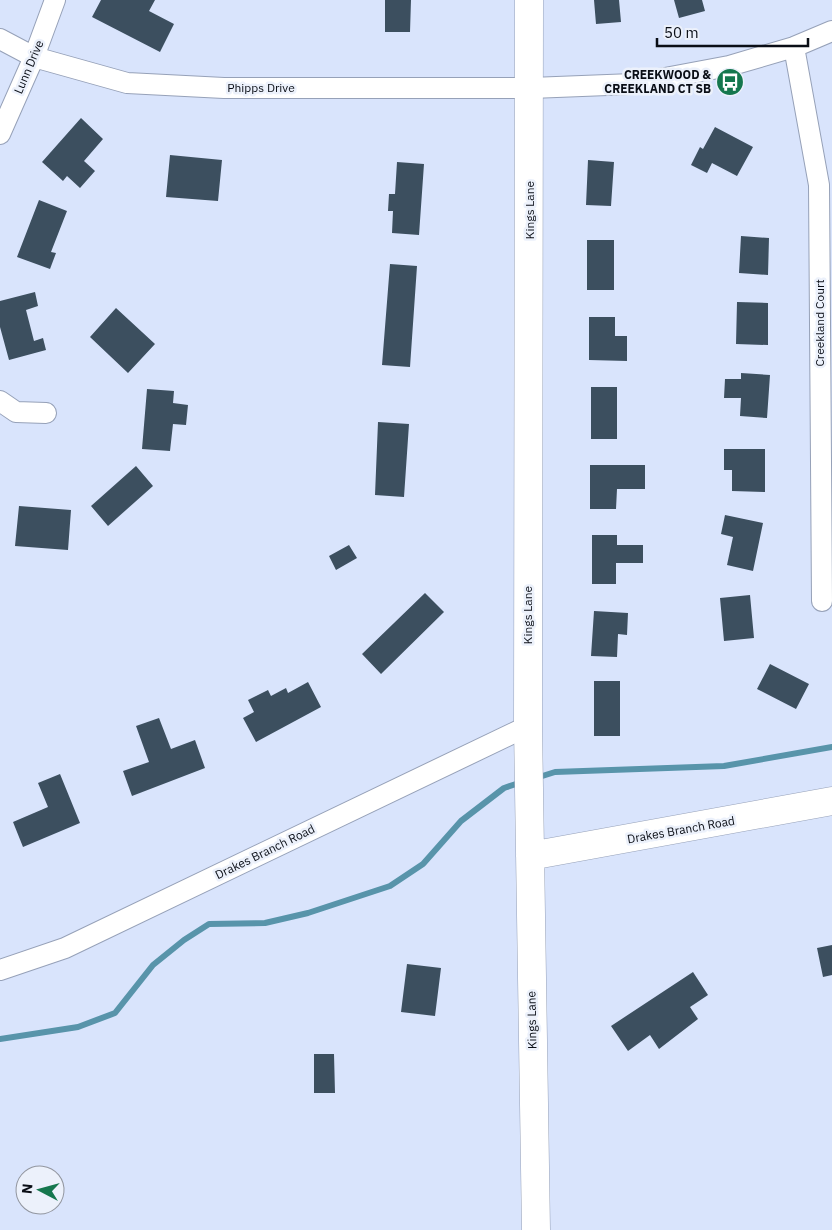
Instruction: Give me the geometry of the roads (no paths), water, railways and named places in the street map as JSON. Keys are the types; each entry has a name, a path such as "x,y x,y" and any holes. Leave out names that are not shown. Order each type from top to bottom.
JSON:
{"street":[{"name":"Lunn Drive","path":"0,134 34,57 55,0"},
{"name":"Kings Lane","path":"530,0 528,726 536,1230"},
{"name":"Phipps Drive","path":"0,39 34,57 127,83 224,88 531,88 633,84 729,66 794,47 832,31"},
{"name":"Creekland Court","path":"794,47 818,185 822,601"},
{"path":"0,401 16,412 46,413"},
{"name":"Drakes Branch Road","path":"0,970 65,948 528,726"},
{"name":"Drakes Branch Road","path":"530,856 721,823 832,801"}],"waterway":[{"path":"536,778 555,772 724,766 832,747"},
{"path":"0,1039 78,1027 115,1013 153,965 184,940 209,924 265,923 308,913 390,886 423,864 461,821 504,788 522,782"}],"place":[{"name":"CREEKWOOD & CREEKLAND CT SB","path":"730,82"}]}
